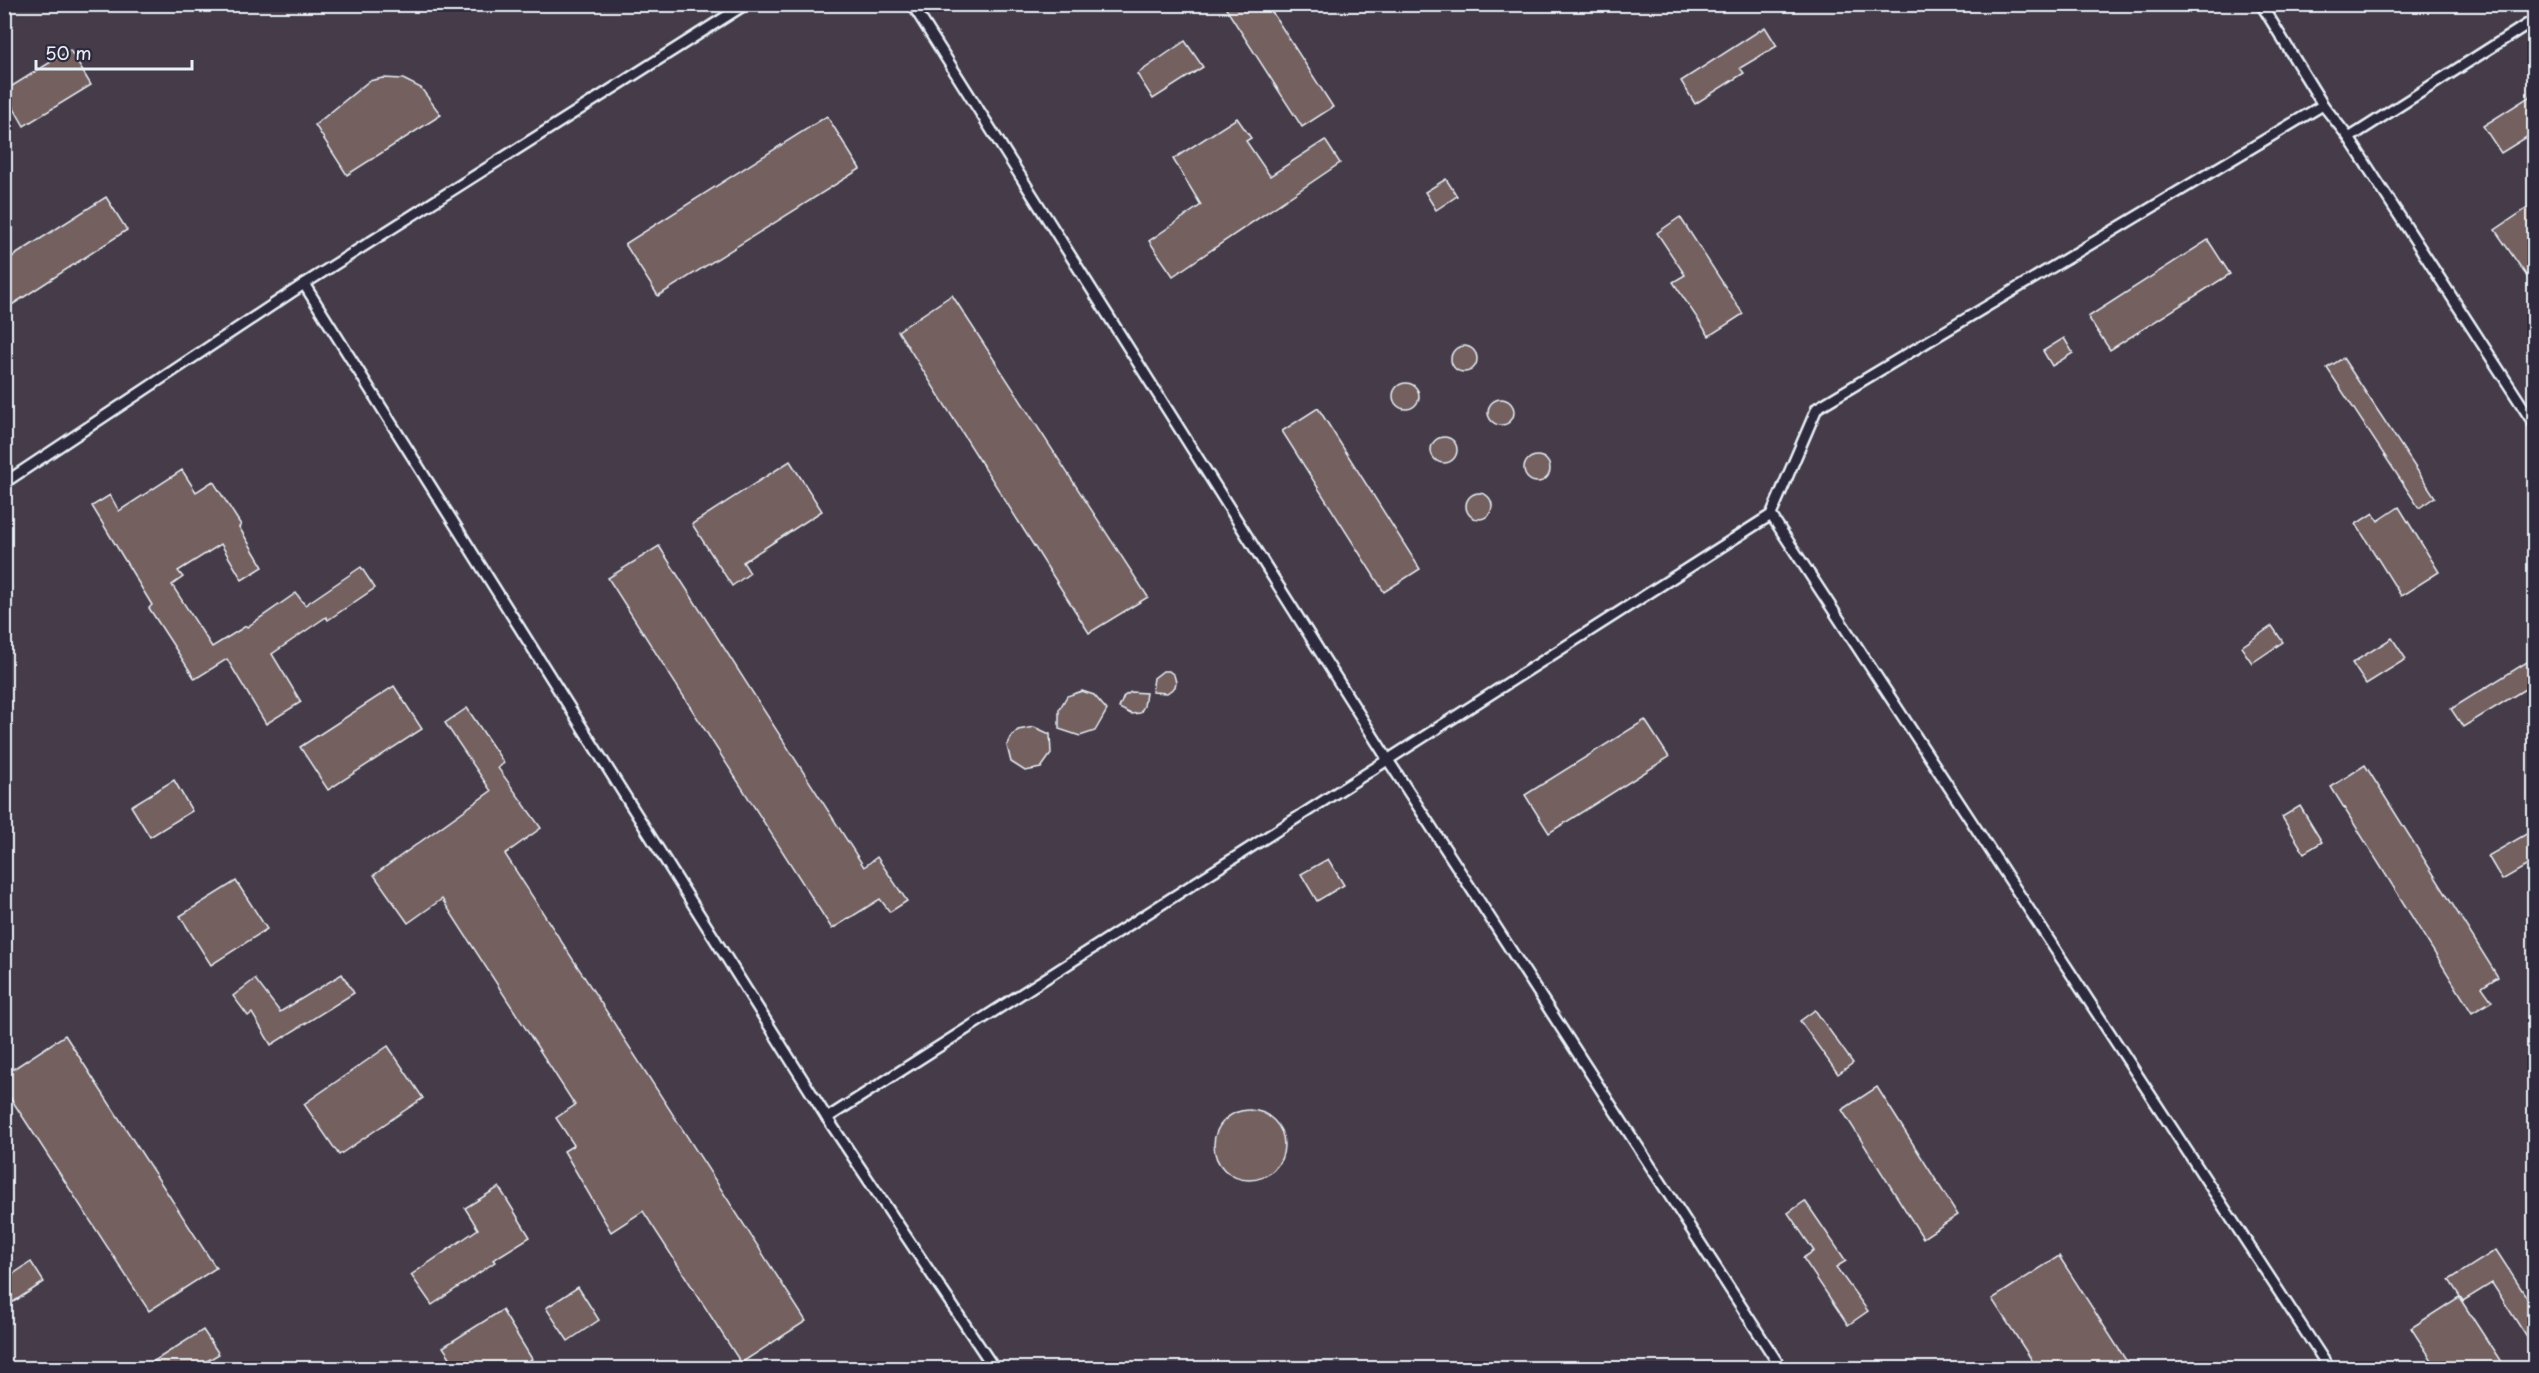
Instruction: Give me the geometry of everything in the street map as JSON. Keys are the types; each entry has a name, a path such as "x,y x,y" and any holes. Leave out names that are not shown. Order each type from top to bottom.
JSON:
{"lane":[{"path":"4,483 304,284 746,4"},
{"path":"912,4 1388,760 1780,1368"},
{"path":"2260,4 2535,424"},
{"path":"2349,138 2535,20"},
{"path":"827,1118 1771,515 1817,408 2324,105"},
{"path":"304,284 827,1118 994,1368"},
{"path":"1771,515 2329,1368"}],"shaded area":[{"path":"5,5 2534,5 2534,1368 5,1368"}],"building":[{"path":"1223,4 1267,4 1333,107 1302,127"},
{"path":"1765,27 1777,46 1740,68 1744,73 1695,104 1681,81"},
{"path":"1185,41 1203,67 1153,99 1137,74"},
{"path":"70,50 91,85 24,126 4,91"},
{"path":"383,78 403,79 421,88 441,115 347,175 315,125 369,81"},
{"path":"2535,93 2535,132 2501,153 2483,126"},
{"path":"827,116 860,169 658,296 625,244"},
{"path":"1237,118 1251,138 1246,141 1270,176 1325,140 1340,163 1173,276 1149,241 1201,205 1173,159"},
{"path":"1446,179 1457,196 1436,210 1425,192"},
{"path":"106,197 127,230 4,310 4,262"},
{"path":"2535,203 2535,288 2495,230"},
{"path":"1680,217 1743,314 1709,336 1673,282 1685,275 1657,233"},
{"path":"2208,240 2230,274 2110,350 2088,317"},
{"path":"952,295 1148,597 1089,633 898,331"},
{"path":"2064,338 2073,353 2052,366 2043,351"},
{"path":"1464,346 1473,350 1477,359 1473,368 1464,372 1455,368 1451,359 1455,350"},
{"path":"2343,358 2435,497 2419,508 2327,368"},
{"path":"1406,383 1415,387 1419,396 1415,405 1406,409 1397,405 1393,396 1397,387"},
{"path":"1501,399 1510,403 1514,412 1510,421 1501,425 1492,421 1488,412 1492,403"},
{"path":"1318,408 1420,569 1384,592 1282,431"},
{"path":"1444,437 1453,441 1457,450 1453,459 1444,463 1435,459 1431,450 1435,441"},
{"path":"1537,456 1546,460 1550,469 1546,478 1537,482 1528,478 1524,469 1528,460"},
{"path":"790,461 822,511 743,562 750,573 732,586 692,524"},
{"path":"182,470 196,492 213,481 241,525 239,527 263,567 242,580 221,544 178,571 183,577 172,585 212,647 247,627 296,593 305,605 361,567 375,588 328,620 326,617 272,654 301,702 266,724 227,659 195,679 149,608 152,605 92,506 110,495 119,511"},
{"path":"1479,493 1488,497 1492,506 1488,515 1479,519 1470,515 1466,506 1470,497"},
{"path":"2399,507 2439,572 2401,596 2356,524 2373,513 2378,521"},
{"path":"659,546 864,867 877,857 907,901 890,912 880,899 832,929 608,578"},
{"path":"2272,626 2283,642 2252,663 2241,647"},
{"path":"2392,638 2406,659 2366,684 2352,663"},
{"path":"2535,657 2535,683 2463,727 2451,709"},
{"path":"1163,671 1169,671 1174,675 1175,687 1167,693 1152,692 1154,678"},
{"path":"394,686 422,729 328,790 300,747"},
{"path":"1082,691 1094,695 1107,710 1095,731 1080,736 1059,729 1059,710 1067,696"},
{"path":"1131,692 1146,693 1144,706 1140,713 1131,714 1119,708 1124,696"},
{"path":"467,708 504,763 498,768 541,828 505,854 806,1321 741,1363 643,1211 611,1232 564,1151 574,1145 556,1118 575,1105 442,899 408,923 374,875 491,791 445,723"},
{"path":"1645,720 1669,757 1549,833 1525,795"},
{"path":"1034,727 1050,734 1051,754 1041,768 1025,771 1011,762 1007,746 1018,730"},
{"path":"2365,765 2498,977 2482,987 2492,1001 2472,1013 2331,787"},
{"path":"174,780 192,811 150,837 131,806"},
{"path":"2300,806 2322,842 2304,853 2282,817"},
{"path":"2535,829 2535,861 2502,880 2488,856"},
{"path":"1328,859 1344,885 1317,901 1301,874"},
{"path":"236,881 267,929 211,965 180,916"},
{"path":"342,974 354,993 271,1045 252,1013 248,1016 233,996 255,979 280,1012"},
{"path":"1815,1010 1853,1063 1838,1074 1800,1021"},
{"path":"65,1035 216,1268 149,1311 4,1088 4,1075"},
{"path":"388,1046 423,1098 339,1155 304,1104"},
{"path":"1877,1087 1958,1215 1923,1238 1842,1110"},
{"path":"1249,1110 1262,1113 1274,1120 1281,1132 1284,1145 1281,1158 1274,1170 1262,1177 1249,1180 1236,1177 1224,1170 1217,1158 1214,1145 1217,1132 1224,1120 1236,1113"},
{"path":"499,1187 530,1237 493,1260 495,1262 432,1305 411,1275 478,1229 465,1208"},
{"path":"1805,1201 1846,1261 1836,1267 1868,1311 1848,1325 1803,1258 1814,1251 1788,1213"},
{"path":"2496,1250 2535,1310 2535,1350 2492,1283 2463,1301 2449,1280"},
{"path":"2059,1256 2131,1368 2037,1368 1992,1299"},
{"path":"31,1262 44,1282 4,1308 4,1280"},
{"path":"578,1287 599,1320 568,1341 546,1308"},
{"path":"2459,1297 2505,1368 2437,1368 2411,1328"},
{"path":"502,1310 532,1359 517,1368 457,1368 443,1347"},
{"path":"203,1330 219,1354 195,1368 143,1368"}]}
